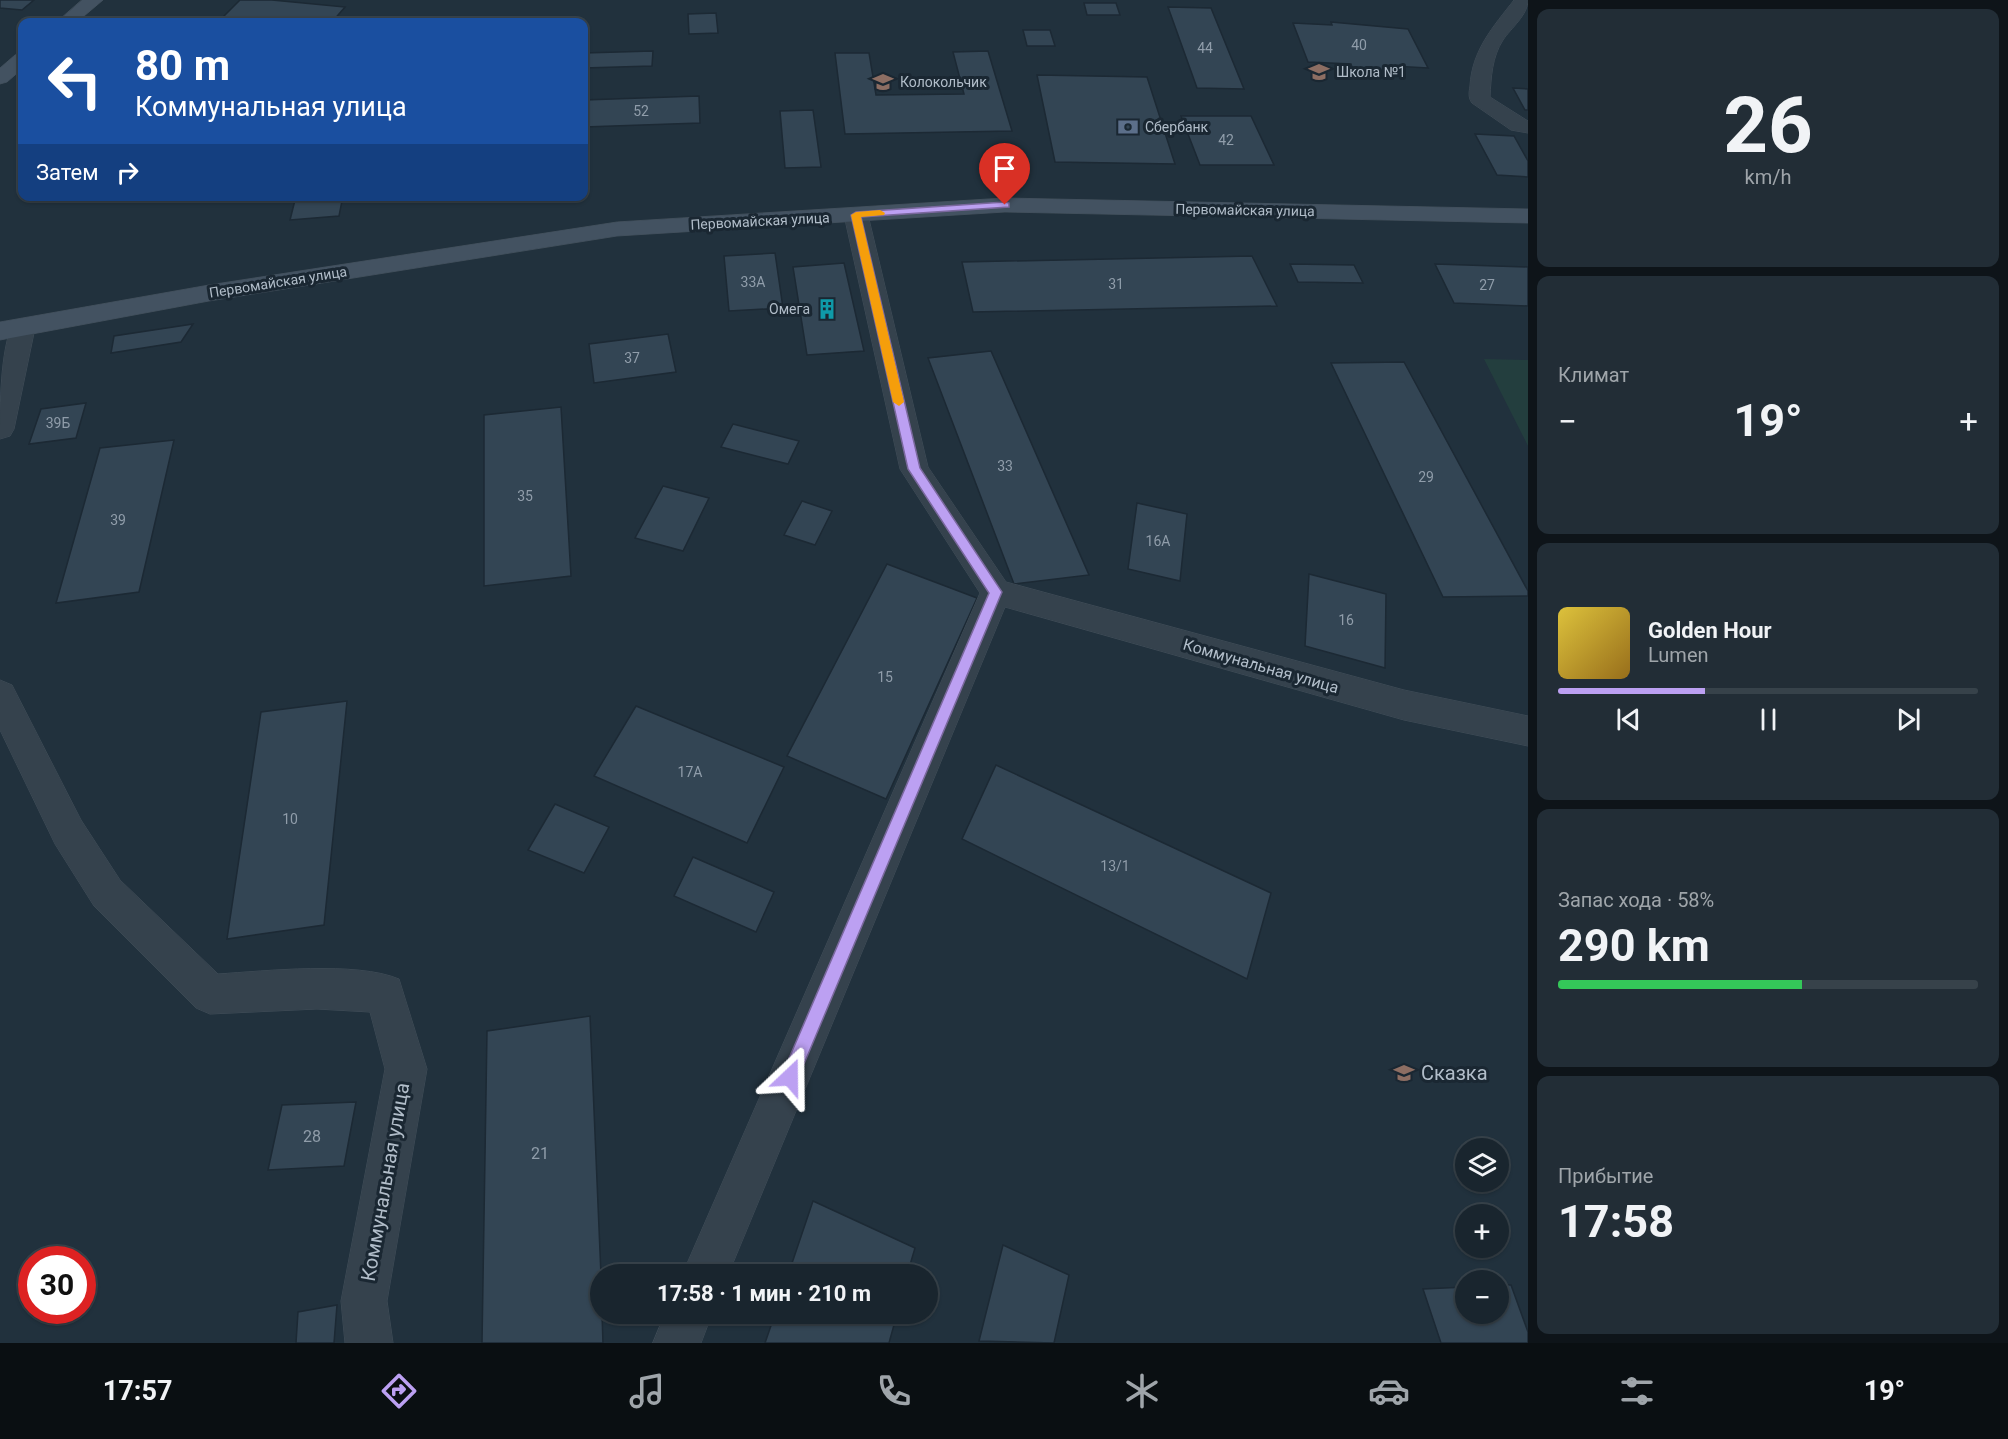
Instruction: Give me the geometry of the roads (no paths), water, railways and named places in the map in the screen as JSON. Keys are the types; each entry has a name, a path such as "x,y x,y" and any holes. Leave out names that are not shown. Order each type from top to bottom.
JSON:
{"street":[{"path":"71,18 93,0"},
{"path":"1524,0 1492,41 1481,69 1479,99 1519,125 1528,127"},
{"path":"0,78 18,62"},
{"name":"Первомайская улица","path":"11,329 209,293 617,229 1005,205 1528,216"},
{"path":"710,1264 996,592 914,469 856,215"},
{"path":"0,429 11,329"},
{"name":"Коммунальная улица","path":"996,592 1404,705 1528,731"},
{"name":"Коммунальная улица","path":"0,694 68,832 107,893 210,994 317,989 385,993 406,1069 364,1301 369,1343"},
{"path":"676,1343 685,1324"}],"place":[{"name":"Школа №1","path":"1319,72"},
{"name":"Колокольчик","path":"883,82"},
{"name":"Сбербанк","path":"1128,127"},
{"name":"Омега","path":"827,309"},
{"name":"Сказка","path":"1404,1073"}]}
